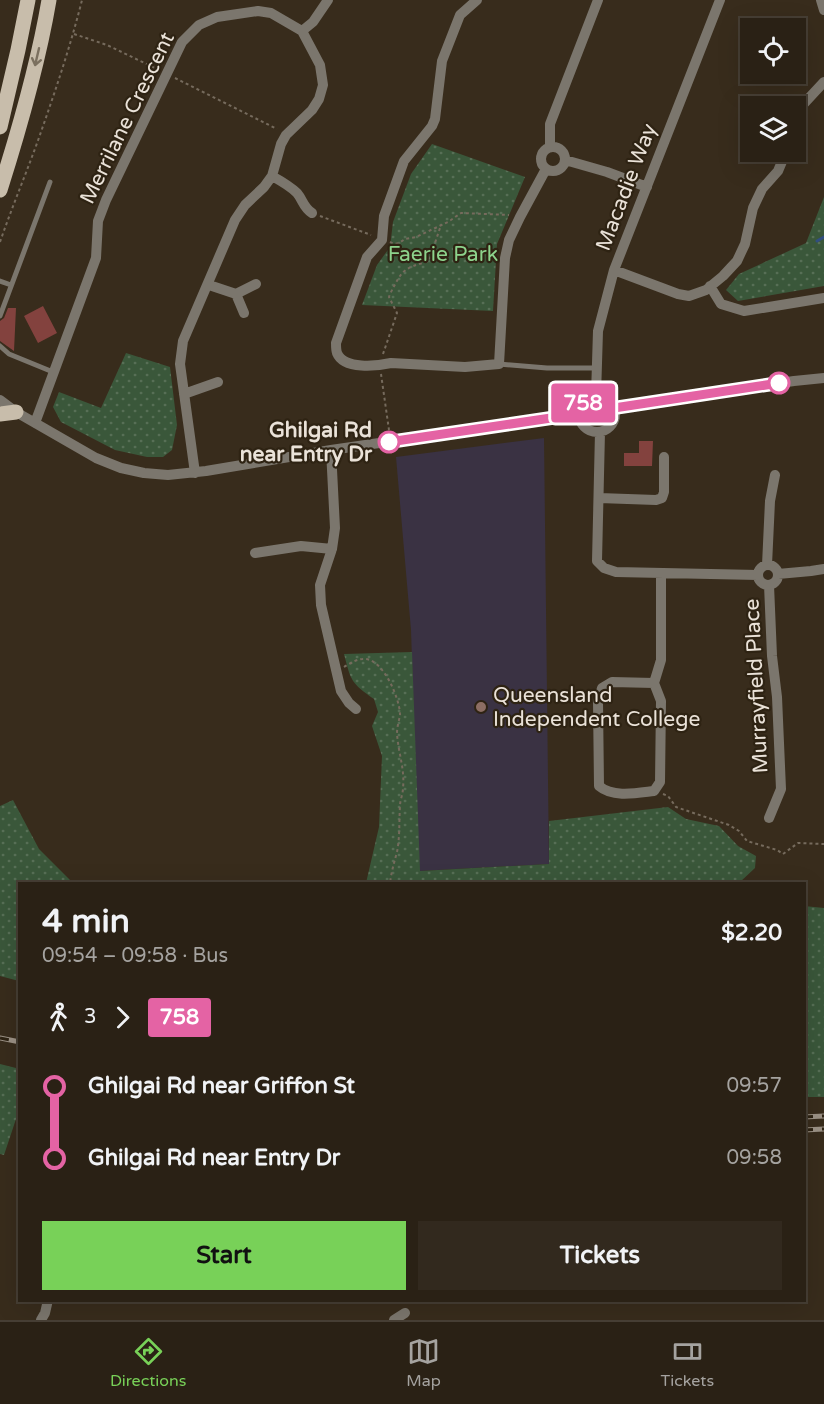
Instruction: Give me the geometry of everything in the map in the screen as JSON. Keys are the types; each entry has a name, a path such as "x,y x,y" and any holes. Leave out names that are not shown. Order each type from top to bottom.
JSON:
{"main road":[{"path":"0,127 28,0"},
{"path":"0,190 30,92 49,0"}],"street":[{"path":"195,473 180,364 183,341 235,220 245,205 272,176 281,144 286,135 312,110 319,99 323,85 320,65 302,31 313,22 328,0"},
{"path":"477,0 460,15 442,61 435,119 404,161 384,216 382,240 367,257 336,343 337,353 342,360 359,366 379,366 391,363 465,367 499,364 505,258 509,240 546,169"},
{"path":"550,147 549,124 598,0"},
{"name":"Macadie Way","path":"596,396 598,332 615,270 720,0"},
{"path":"821,0 824,10"},
{"name":"Merrilane Crescent","path":"35,423 96,258 98,221 106,200 182,42 199,25 217,17 258,11 271,14 302,31"},
{"path":"806,101 824,82"},
{"path":"550,147 560,148 564,153 565,160 561,169 556,171 546,169 542,164 541,157 544,150 550,147"},
{"path":"565,160 647,187"},
{"path":"615,270 689,296 710,286 723,276 736,261 745,244 753,208 762,189 778,171 782,162"},
{"path":"272,176 298,195 305,208 312,213"},
{"path":"209,285 236,294 256,284"},
{"path":"710,286 721,304 744,312 824,298"},
{"path":"236,294 244,313"},
{"path":"614,408 824,378"},
{"path":"184,394 218,382"},
{"path":"596,396 606,398 614,408 615,418 612,424 600,432 585,428 579,416 579,410 584,401 596,396"},
{"path":"4,407 83,452 109,464 158,475 195,473 391,441 579,416"},
{"path":"600,432 597,561 604,568 616,572 758,575"},
{"path":"331,450 336,528 332,549 320,585 320,595 342,691 349,703 356,709"},
{"path":"599,498 656,500 662,498 664,458"},
{"path":"767,565 770,501 775,475"},
{"path":"255,553 301,546 332,549"},
{"path":"767,565 775,568 778,574 776,581 769,585 761,582 758,575 761,568 767,565"},
{"path":"778,574 824,569"},
{"path":"654,683 612,682 602,688 598,702 599,786 606,791 631,794 654,791 660,782 661,701 654,683 661,660 661,574"},
{"name":"Murrayfield Place","path":"769,585 781,789 769,818"},
{"path":"41,1320 48,1302"},
{"path":"394,1320 405,1313"}],"lane":[{"path":"0,316 51,182"},
{"path":"0,281 11,285"},
{"path":"0,346 9,354 55,372"},
{"path":"499,364 547,368 598,368"}],"path":[{"path":"0,242 12,205 42,131 74,34 82,0"},
{"path":"74,34 107,45 286,135"},
{"path":"312,213 394,244 448,222 461,213 520,217"},
{"path":"391,441 379,366 397,314 389,297 400,274 407,267 429,261 441,225"},
{"path":"336,671 358,660 367,659 375,663 387,676 398,704 400,715 397,735 403,764 404,788 400,804 397,851 390,882"},
{"path":"655,790 668,796 676,807 729,825 739,831 747,841 783,854 798,843 824,844"}],"shaded area":[{"name":"Queensland Independent College","path":"544,438 549,864 419,871 411,630 396,457"}],"green space":[{"name":"Faerie Park","path":"432,144 525,177 497,244 493,311 362,305 377,265 390,247 393,222 411,174"},
{"path":"824,197 824,286 738,301 726,290 739,274 806,243"},
{"path":"126,353 170,367 177,425 172,450 163,457 147,457 115,450 61,422 53,407 59,392 101,408"},
{"path":"412,652 420,871 549,864 549,821 668,807 686,819 719,826 738,846 756,856 755,868 740,882 366,882 379,827 382,756 372,726 378,712 374,699 353,681 344,654"},
{"path":"13,800 39,849 72,882 18,882 18,981 0,976 0,806"},
{"path":"806,906 824,908 824,1097 806,1097"},
{"path":"0,1064 18,1068 18,1113 4,1155 0,1154"}],"building":[{"path":"43,306 57,333 38,343 24,316"},
{"path":"8,308 16,308 14,351 0,341 0,321 4,318"},
{"path":"639,441 653,441 652,466 624,466 624,453 639,453"}],"waterway":[{"path":"817,241 824,237"}],"railway":[{"path":"0,1038 18,1042"},
{"path":"806,1117 824,1116"},
{"path":"806,1130 824,1129"}],"bus line":[{"name":"758","path":"389,442 551,418 579,416 579,410 584,401 596,396 606,398 614,408 779,383"}],"place":[{"name":"Ghilgai Rd near Entry Dr","path":"389,442"},
{"name":"Queensland Independent College","path":"481,707"}]}
